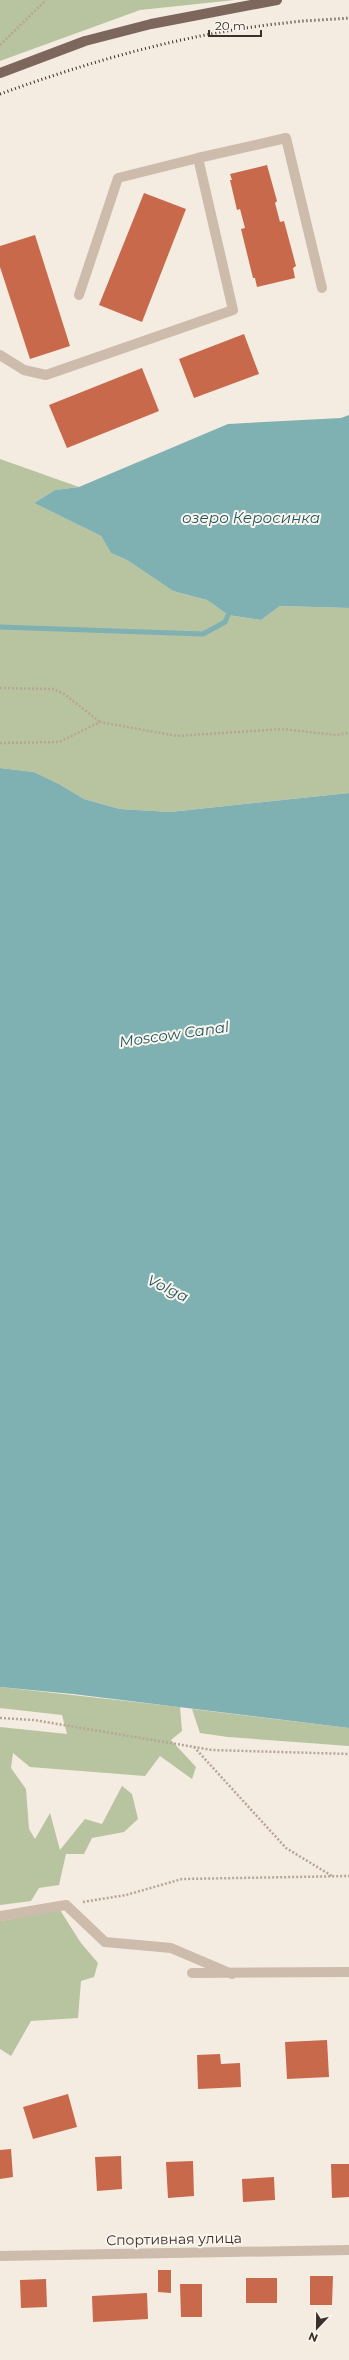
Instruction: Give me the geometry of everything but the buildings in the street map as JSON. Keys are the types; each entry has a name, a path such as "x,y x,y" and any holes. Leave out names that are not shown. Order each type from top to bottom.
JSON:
{"main road":[{"path":"0,73 85,41 143,26 218,10 277,0"}],"street":[{"path":"79,295 118,178 286,138 322,288"},
{"path":"0,355 24,370 46,375 234,310 198,158"},
{"path":"0,1916 66,1905 105,1942 171,1948 232,1974"},
{"path":"192,1972 232,1974 349,1972"},
{"name":"Спортивная улица","path":"0,2256 349,2250"}],"path":[{"path":"0,44 46,0"},
{"path":"0,688 53,689 64,694 100,722 177,736 283,729 336,735 349,733"},
{"path":"0,743 59,742 100,722"},
{"path":"0,1718 34,1720 212,1750 349,1754"},
{"path":"194,1747 286,1848 332,1877"},
{"path":"66,1905 126,1895 182,1879 349,1876"}],"green space":[{"path":"0,0 235,0 140,10 0,61"},
{"path":"0,459 79,487 55,490 34,503 101,536 111,553 127,560 173,591 207,600 228,615 261,620 280,606 349,608 349,793 170,812 120,809 84,799 59,784 34,772 0,768"},
{"path":"0,1687 180,1707 182,1731 171,1740 196,1767 192,1779 160,1756 145,1776 30,1767 13,1753 11,1768 26,1789 29,1829 35,1839 50,1813 60,1850 85,1819 102,1824 122,1786 132,1794 138,1819 124,1832 92,1838 84,1854 66,1854 59,1885 39,1888 31,1901 0,1905 0,1727 67,1734 62,1715 0,1708"},
{"path":"192,1709 349,1728 349,1746 228,1737 200,1733"},
{"path":"60,1910 81,1943 98,1963 94,1977 81,1981 78,2018 31,2021 11,2056 0,2049 0,1921"}],"water":[{"name":"озеро Керосинка","path":"349,415 349,608 280,606 261,620 228,615 207,600 173,591 127,560 111,553 101,536 34,503 55,490 79,487 228,424 341,418"},
{"path":"0,768 34,772 59,784 84,799 120,809 170,812 349,793 349,1728 73,1694 0,1687"}],"waterway":[{"path":"0,627 203,634 225,622 228,615"}],"railway":[{"path":"0,94 69,70 176,41 249,28 301,21 349,18"}],"water label":[{"name":"Moscow Canal","path":"174,1034"},
{"name":"Volga","path":"168,1288"}]}
